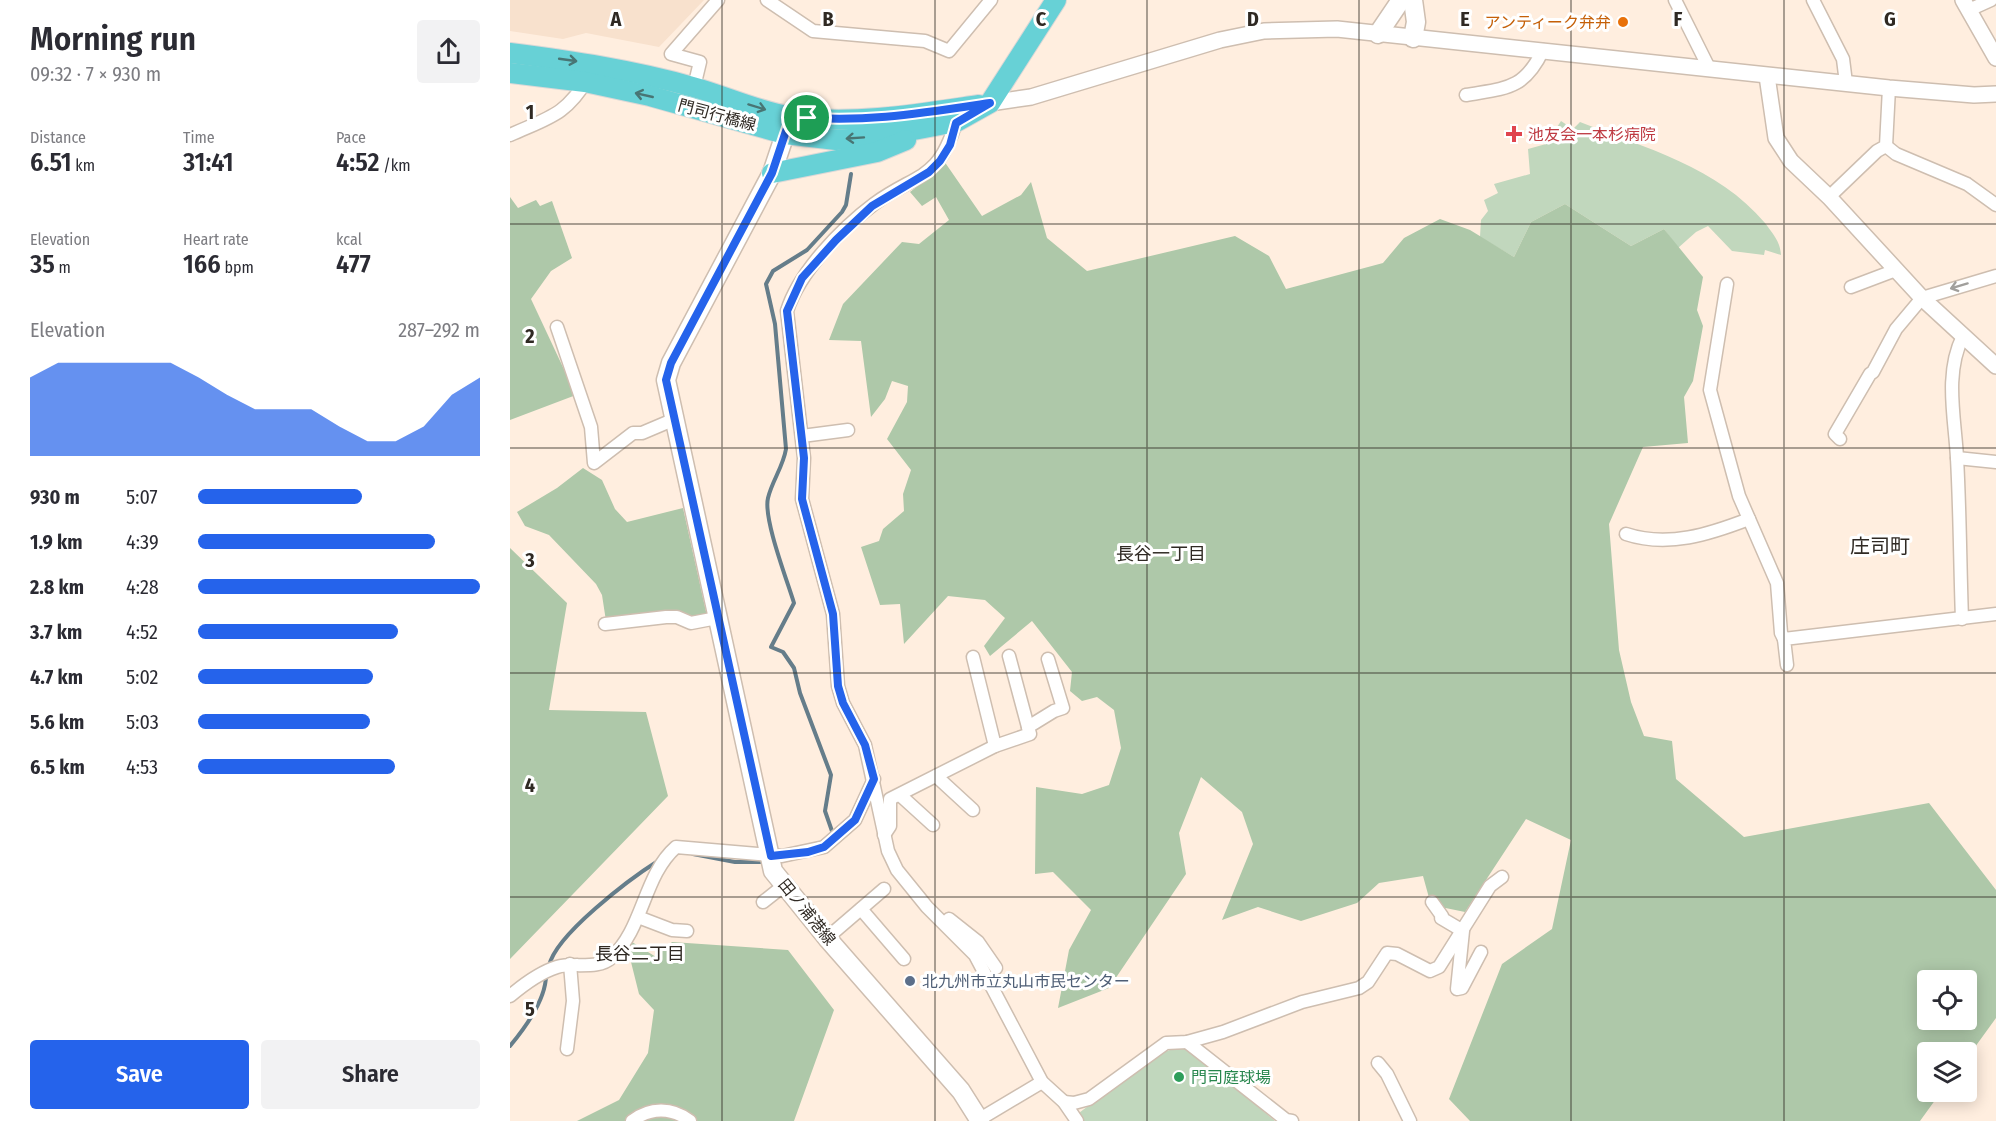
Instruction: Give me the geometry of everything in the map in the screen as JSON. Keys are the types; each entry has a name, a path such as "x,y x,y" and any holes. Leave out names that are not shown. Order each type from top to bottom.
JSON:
{"main road":[{"name":"門司行橋線","path":"510,53 597,64 694,87 788,125 836,140 936,128 956,123 990,103 1056,0"},
{"path":"1378,34 1401,0"},
{"path":"1413,0 1416,22 1413,38"},
{"name":"門司行橋線","path":"510,73 585,82 788,125 893,117 990,103"},
{"name":"田ノ浦港線","path":"788,125 772,173 671,363 666,380 773,871 827,938 934,1059 980,1120"},
{"path":"772,173 878,152 936,128"}],"street":[{"path":"694,87 700,62 672,54 718,0"},
{"path":"767,0 813,31 925,41 949,51 992,0"},
{"path":"1675,0 1710,70"},
{"path":"1813,0 1843,59 1846,83"},
{"path":"1991,0 1966,5 1996,58"},
{"path":"990,103 1031,97 1220,40 1264,31 1336,29 1888,88 1974,95 1996,94"},
{"path":"1466,95 1508,88 1531,74 1543,50"},
{"path":"510,135 561,113 572,103 597,64"},
{"path":"1767,76 1776,138 1791,161 1829,197 1922,298 1996,366"},
{"path":"1886,146 1888,88"},
{"path":"956,123 950,145 940,161 929,172 872,206 809,270 792,295 787,311 804,458 802,499 833,614 838,686 843,703 865,745 884,835 897,870 927,907 975,955 1042,1082 1064,1102 1077,1121"},
{"path":"1829,197 1877,151 1886,146"},
{"path":"1886,146 1896,154 1966,184 1996,205"},
{"path":"1851,286 1896,270"},
{"path":"1840,439 1835,434 1896,329 1922,298 1996,276"},
{"path":"1727,284 1710,390 1739,496 1777,583 1781,633 1784,639 1787,665"},
{"path":"556,327 591,427 594,463 633,433 642,434 675,419"},
{"path":"1962,619 1957,458 1951,389 1957,354 1963,336"},
{"path":"802,436 848,430"},
{"path":"1957,458 1996,462"},
{"path":"1626,534 1665,541 1712,534 1749,519"},
{"path":"1784,639 1996,614"},
{"path":"605,624 666,617 677,617 691,622 717,618"},
{"path":"884,835 890,826 890,799 995,746 1030,734 1009,656"},
{"path":"973,657 995,746"},
{"path":"1028,727 1053,711 1064,708 1048,660"},
{"path":"936,776 973,810"},
{"path":"510,996 543,974 570,964 601,964 610,960 628,938 655,875 676,847 771,856 808,852 824,847 855,820 874,779"},
{"path":"900,795 933,825"},
{"path":"1064,1102 1074,1103 1089,1099 1166,1043 1187,1042 1232,1029 1302,1002 1359,988 1368,982 1388,953 1397,954 1430,971 1444,962 1490,886 1502,878"},
{"path":"827,938 884,889"},
{"path":"763,902 777,891"},
{"path":"1432,902 1442,916 1441,918 1463,932"},
{"path":"927,907 932,905 978,942 996,968"},
{"path":"861,909 904,959"},
{"path":"638,917 672,930 687,931"},
{"path":"1463,932 1457,989 1467,983 1481,952"},
{"path":"567,1049 573,1001 570,964"},
{"path":"1187,1042 1288,1121"},
{"path":"1378,1063 1387,1074 1410,1121"},
{"path":"980,1120 1042,1082"},
{"path":"632,1121 646,1111 656,1110 678,1114 690,1121"}],"shaded area":[{"path":"510,0 704,0 659,47 586,33 563,39 510,31"}],"green space":[{"path":"1561,121 1573,129 1580,122 1655,151 1703,173 1725,187 1765,223 1778,242 1781,255 1765,250 1764,255 1732,251 1708,226 1696,232 1678,248 1664,229 1631,246 1565,204 1531,222 1514,257 1480,237 1481,220 1488,211 1484,200 1498,193 1494,184 1530,174 1528,149 1546,144"},
{"path":"944,161 982,216 1021,195 1031,182 1047,238 1087,271 1235,236 1269,256 1286,289 1383,263 1404,238 1440,219 1470,230 1514,257 1531,222 1565,204 1631,246 1664,229 1703,277 1697,310 1703,326 1693,381 1684,397 1688,443 1643,447 1609,524 1619,650 1631,702 1644,736 1672,741 1676,779 1744,837 1929,803 1996,890 1996,1018 1977,1044 1977,1042 1917,1042 1917,1102 1934,1102 1920,1121 1470,1121 1449,1099 1502,964 1552,929 1571,840 1526,819 1465,912 1431,905 1423,876 1379,883 1357,903 1301,921 1258,907 1222,920 1253,844 1242,812 1201,777 1179,833 1186,874 1109,988 1058,1008 1069,950 1091,910 1053,872 1035,874 1036,787 1082,794 1109,785 1121,748 1114,710 1097,697 1082,701 1070,691 1072,672 1032,621 990,656 984,646 1005,618 985,600 948,596 904,644 900,604 880,605 861,547 879,541 883,529 904,511 903,494 911,470 887,439 907,402 908,386 892,381 885,399 871,417 861,341 829,340 843,304 902,242 919,244 949,220 936,197 922,206 910,192 936,172"},
{"path":"510,197 518,208 536,200 540,206 552,201 572,258 551,271 531,299 576,395 510,420"},
{"path":"583,468 602,480 615,509 627,522 683,508 707,616 606,621 602,595 596,584 549,535 525,526 517,512 557,488"},
{"path":"510,548 567,603 549,710 646,712 668,796 510,959"},
{"path":"632,942 656,957 672,942 788,950 834,1010 794,1121 577,1121 619,1100 648,1053 654,1010 639,994 631,962 621,956"},
{"name":"門司庭球場","path":"1186,1046 1275,1121 1083,1121 1079,1113 1130,1073 1159,1055"}],"waterway":[{"path":"833,834 825,811 831,775 800,693 794,668 783,652 771,647 794,603 772,534 767,507 768,498 786,449 775,324 766,284 773,271 807,250 842,212 846,205 851,174"},
{"path":"693,854 735,862 761,862"},
{"path":"549,966 554,953 579,924 630,880 658,861"},
{"path":"510,1046 539,1003 546,975"}],"place":[{"name":"アンティーク弁弁","path":"1623,22"},
{"name":"池友会一本杉病院","path":"1514,134"},
{"name":"北九州市立丸山市民センター","path":"910,981"},
{"name":"門司庭球場","path":"1179,1077"}],"district":[{"name":"庄司町","path":"1880,546"},
{"name":"長谷一丁目","path":"1161,554"},
{"name":"長谷二丁目","path":"640,954"}],"route":[{"path":"990,103 956,123 950,145 940,161 929,172 890,193 872,206 836,240 802,278 792,295 787,311 804,458 802,499 833,614 838,686 851,721 865,745 874,779 855,820 824,847 808,852 771,856 666,380 671,363 772,173 791,116 807,118 848,120 904,116 990,103"}]}
